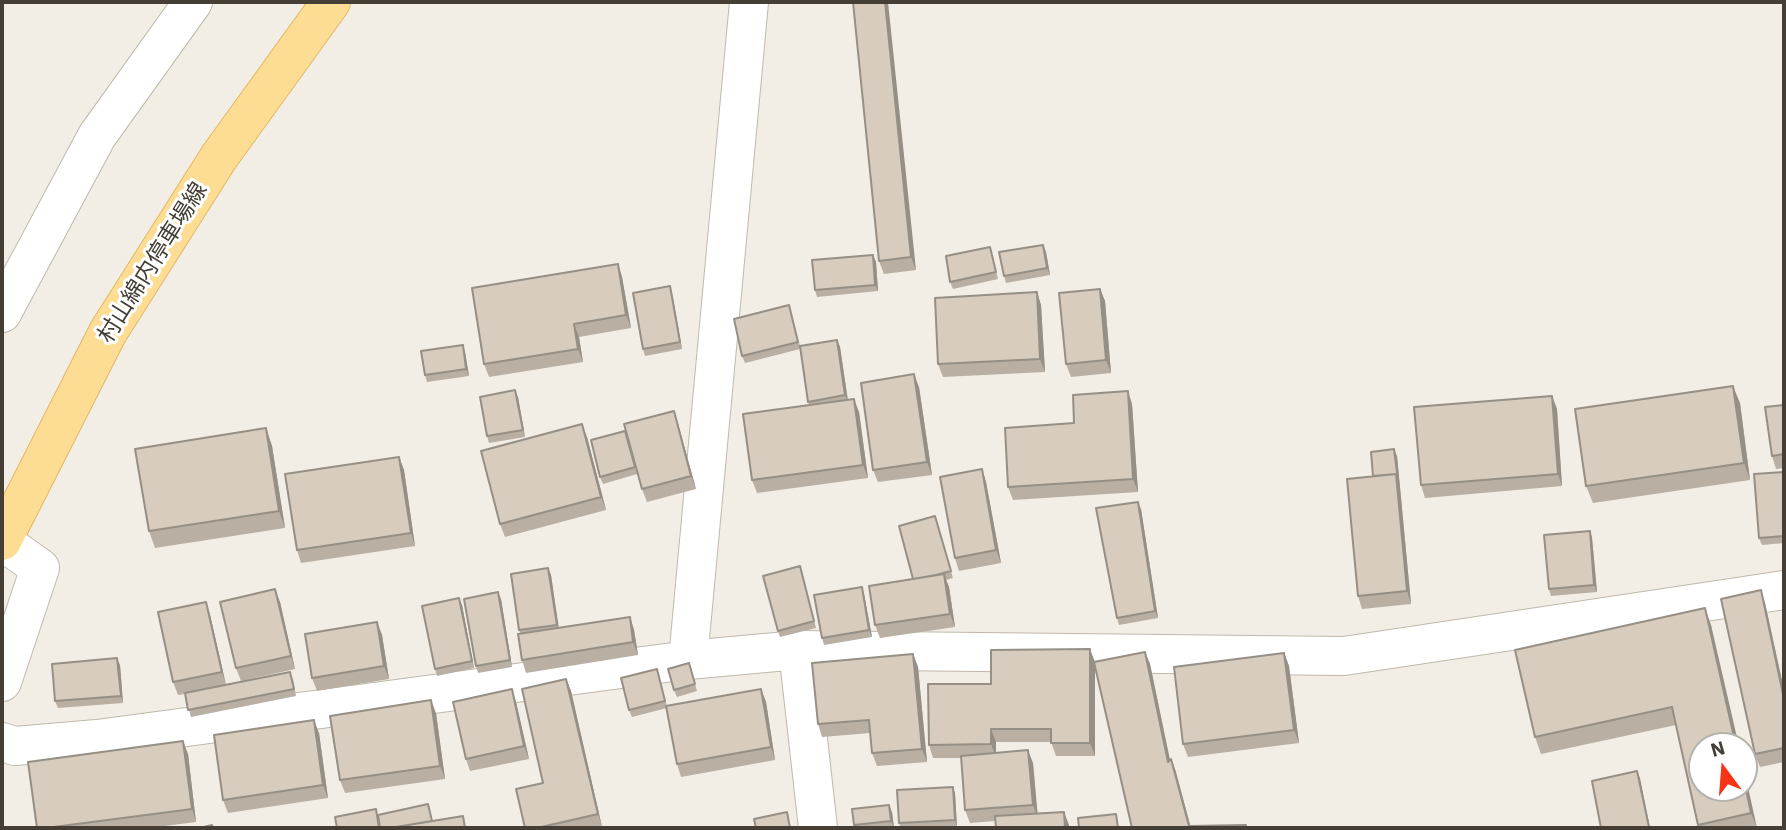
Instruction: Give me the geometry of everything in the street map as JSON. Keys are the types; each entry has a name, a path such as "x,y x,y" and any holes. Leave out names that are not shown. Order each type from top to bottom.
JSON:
{"main road":[{"name":"村山綿内停車場線","path":"2,541 108,332 219,157 331,2"}],"street":[{"path":"2,313 97,136 193,2"},
{"path":"688,660 749,2"},
{"path":"2,541 40,568 2,681"},
{"path":"2,742 15,746 97,739 688,660 798,650 1344,656 1784,590"},
{"path":"798,650 818,828"}],"building":[{"path":"853,2 885,2 911,257 879,261"},
{"path":"1043,245 1047,268 1004,276 999,252"},
{"path":"990,247 996,272 950,282 946,256"},
{"path":"873,255 875,285 815,290 812,260"},
{"path":"618,264 626,315 574,324 578,349 484,364 472,288"},
{"path":"670,286 680,342 643,349 633,293"},
{"path":"1100,289 1106,360 1066,364 1059,293"},
{"path":"1037,292 1040,359 938,364 935,298"},
{"path":"789,305 798,342 742,356 734,319"},
{"path":"837,340 845,395 808,402 800,346"},
{"path":"463,345 466,369 425,375 421,351"},
{"path":"914,374 927,462 873,470 861,383"},
{"path":"1733,386 1744,463 1586,486 1575,409"},
{"path":"515,390 523,430 487,436 480,397"},
{"path":"1128,391 1133,479 1008,487 1005,428 1074,423 1073,395"},
{"path":"1552,396 1558,474 1421,485 1414,407"},
{"path":"854,399 863,465 752,480 743,414"},
{"path":"1784,405 1784,454 1772,456 1765,407"},
{"path":"674,411 691,476 642,489 624,424"},
{"path":"582,424 601,497 500,524 481,451"},
{"path":"266,428 279,511 149,531 135,449"},
{"path":"625,431 635,467 600,477 591,440"},
{"path":"1394,449 1398,480 1396,474 1373,476 1371,452"},
{"path":"399,457 411,533 297,550 285,474"},
{"path":"982,469 996,550 955,558 940,477"},
{"path":"1784,472 1784,536 1759,538 1754,474"},
{"path":"1396,474 1407,591 1358,596 1347,479"},
{"path":"1138,502 1155,611 1117,618 1096,508"},
{"path":"935,516 951,571 913,579 899,526"},
{"path":"1590,531 1594,585 1549,589 1544,535"},
{"path":"800,566 814,621 778,631 763,576"},
{"path":"548,568 557,625 519,630 511,574"},
{"path":"944,574 950,614 875,625 869,586"},
{"path":"862,587 869,630 822,638 814,595"},
{"path":"275,589 291,656 236,668 220,602"},
{"path":"1761,590 1784,699 1784,748 1758,753 1758,732 1750,732 1721,599"},
{"path":"498,592 510,660 476,666 464,599"},
{"path":"459,598 472,661 435,669 422,606"},
{"path":"206,602 222,672 173,682 158,612"},
{"path":"1705,608 1733,732 1688,732 1688,780 1672,707 1535,737 1515,650"},
{"path":"630,617 633,642 522,660 518,634"},
{"path":"377,622 384,666 312,678 305,634"},
{"path":"1090,649 1090,743 1051,743 1051,729 991,729 991,744 929,745 928,684 991,684 991,650"},
{"path":"1145,652 1168,762 1171,759 1189,826 1246,825 1246,828 1132,828 1094,662"},
{"path":"1284,653 1294,730 1183,744 1174,667"},
{"path":"913,654 922,749 872,753 869,720 818,724 812,663"},
{"path":"117,658 121,696 55,701 52,664"},
{"path":"689,663 695,684 674,690 668,669"},
{"path":"657,669 665,701 629,710 621,678"},
{"path":"290,672 294,689 188,710 185,693"},
{"path":"566,679 598,814 537,828 525,828 516,789 543,783 522,689"},
{"path":"512,689 524,746 466,759 453,702"},
{"path":"761,689 771,747 677,764 666,706"},
{"path":"431,700 440,766 340,780 330,716"},
{"path":"314,720 323,785 223,800 214,735"},
{"path":"183,741 192,809 37,828 28,762"},
{"path":"1028,750 1033,805 965,810 961,756"},
{"path":"1637,771 1649,827 1601,828 1592,781"},
{"path":"953,787 955,820 899,823 897,790"},
{"path":"1693,802 1749,802 1751,813 1698,825"},
{"path":"428,804 432,821 380,828 378,815"},
{"path":"889,805 891,821 854,825 852,809"},
{"path":"376,809 379,828 337,828 335,817"},
{"path":"787,812 790,828 756,828 754,819"},
{"path":"1064,812 1065,828 996,828 995,816"},
{"path":"1116,814 1118,828 1079,828 1078,818"},
{"path":"463,816 465,828 390,828"}]}
